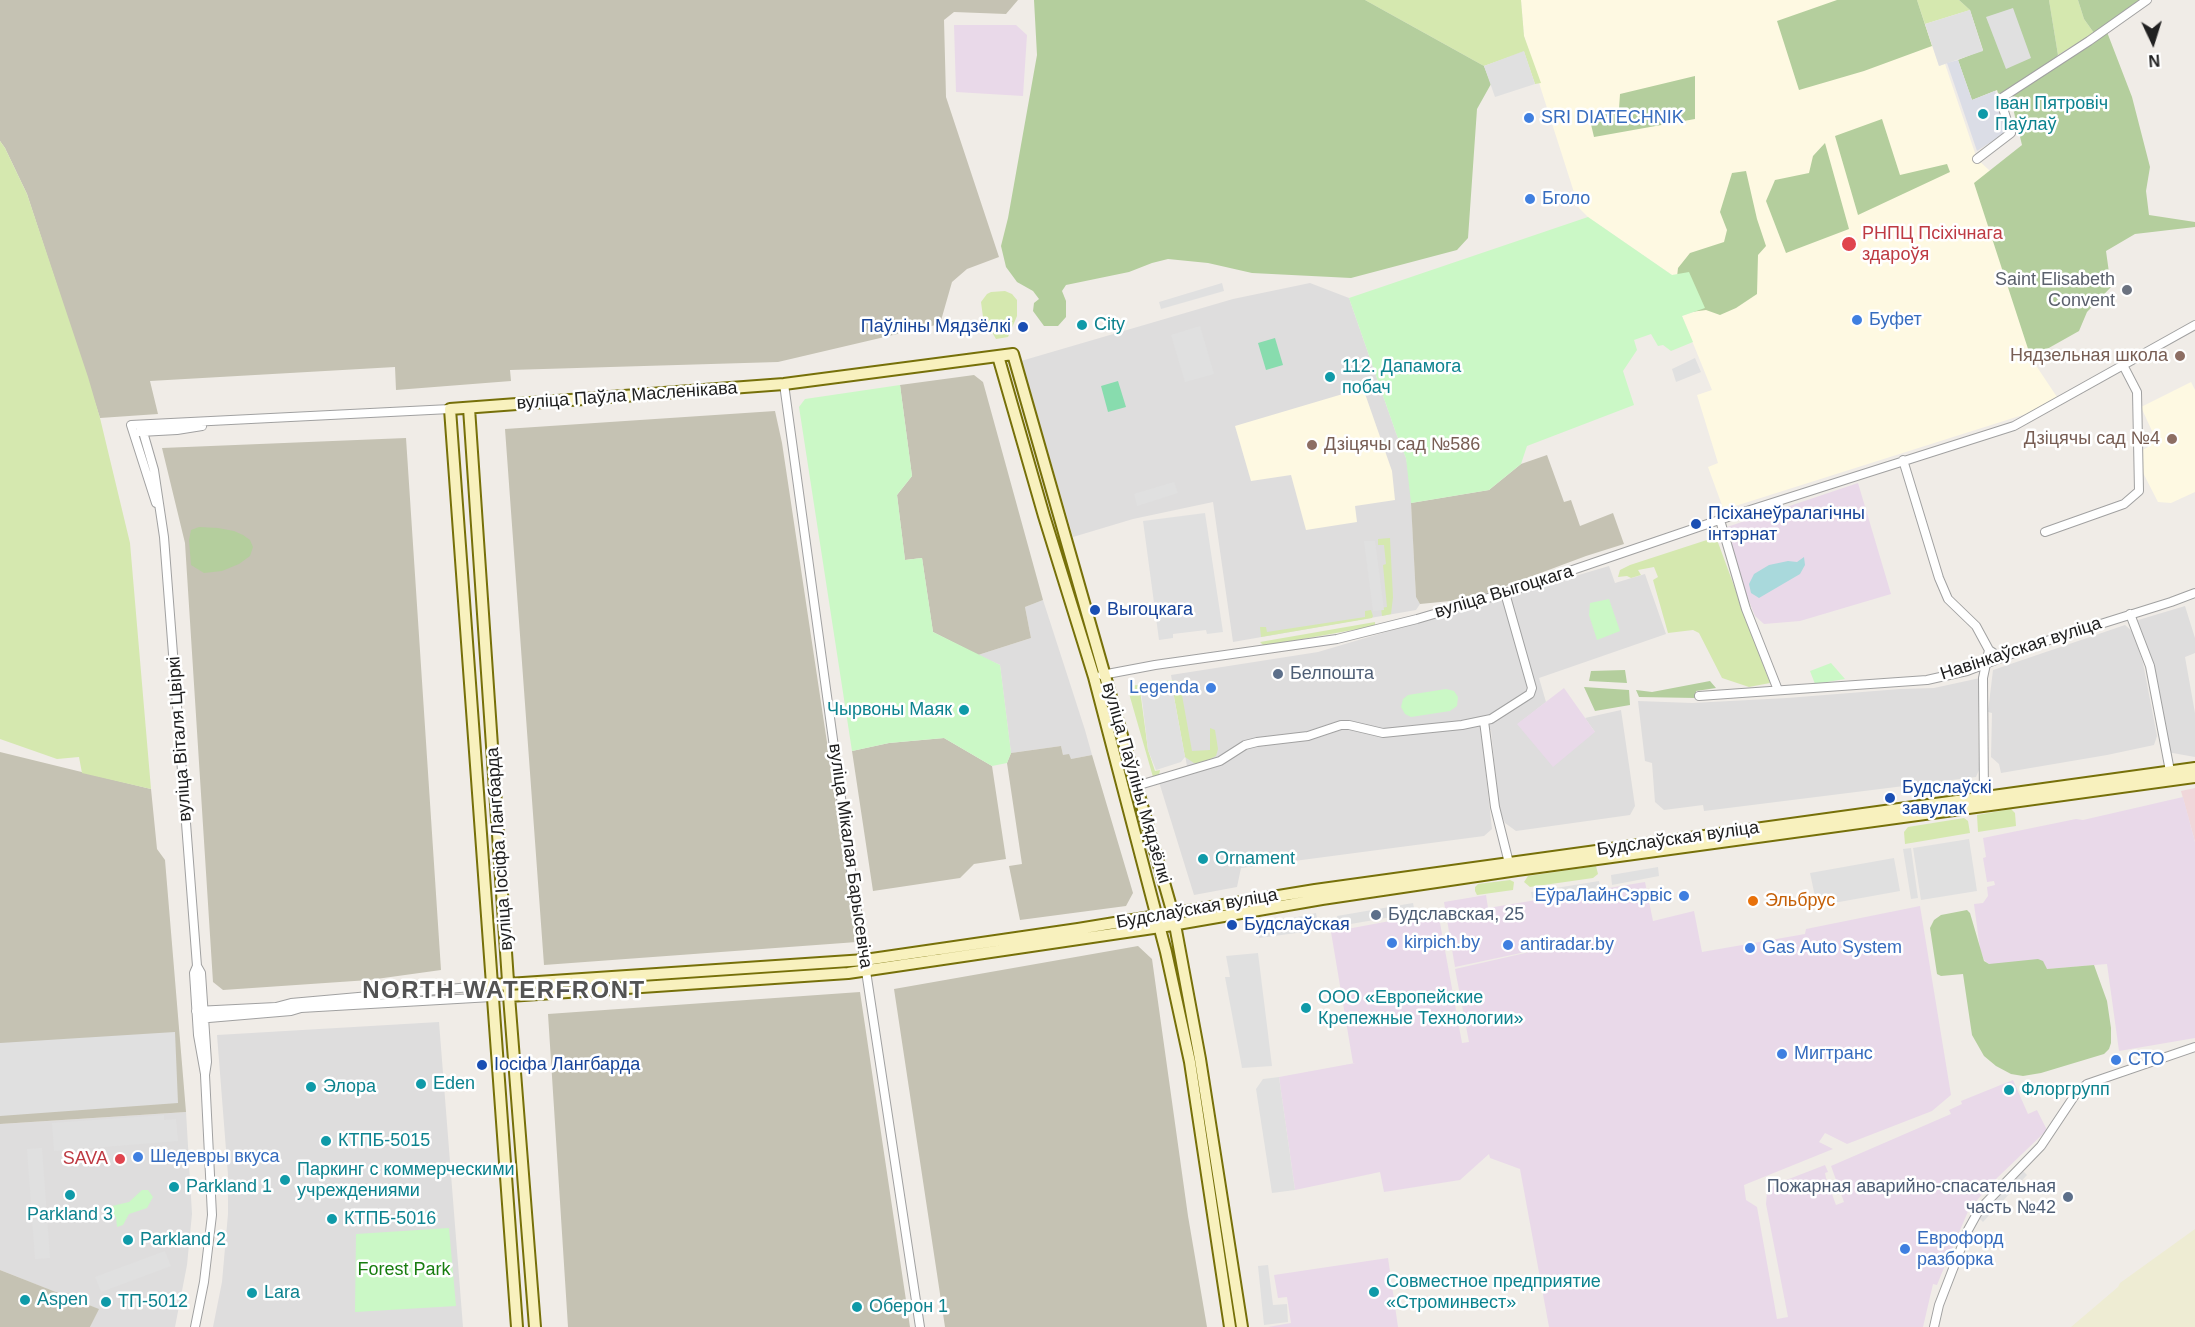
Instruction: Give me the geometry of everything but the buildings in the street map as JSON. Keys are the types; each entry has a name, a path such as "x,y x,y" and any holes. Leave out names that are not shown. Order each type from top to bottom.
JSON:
{"street":[{"path":"1977,159 2011,133 2000,99 2147,0"},
{"name":"вуліца Выгоцкага","path":"1099,676 1155,665 1337,639 1417,619 1505,593 1720,520 2014,426 2195,325"},
{"name":"вуліца Паўла Масленікава","path":"132,429 239,420 469,408 784,384 1013,354"},
{"name":"вуліца Паўліны Мядзёлкі","path":"1013,354 1099,676 1159,922 1190,1062 1230,1327"},
{"name":"вуліца Паўліны Мядзёлкі","path":"998,356 1044,516 1136,786 1174,919 1200,1059 1242,1327"},
{"path":"2045,532 2124,504 2139,491 2137,392 2123,366"},
{"name":"вуліца Мікалая Барысевіча","path":"784,384 920,1327"},
{"name":"вуліца Іосіфа Лангбарда","path":"469,408 535,1327"},
{"name":"вуліца Іосіфа Лангбарда","path":"450,409 517,1327"},
{"name":"вуліца Віталя Цвіркі","path":"142,428 154,470 169,596 197,966 194,973 200,1015 201,1061 205,1075 212,1215 204,1282 195,1327"},
{"name":"вуліца Віталя Цвіркі","path":"132,429 159,513"},
{"path":"1903,460 1939,579 1948,599 1976,626 1989,650 2004,656"},
{"path":"1720,520 1746,609 1778,690"},
{"path":"1136,786 1220,761 1245,745 1308,736 1341,725 1383,733 1484,722 1530,694 1532,688 1505,593"},
{"name":"Навінкаўская вуліца","path":"1699,696 1927,680 1967,671 2004,656 2195,593"},
{"path":"2130,614 2150,666 2170,771"},
{"path":"1984,797 1983,678 1989,650"},
{"path":"1967,671 1978,672 1983,678"},
{"path":"1484,722 1495,807 1509,863"},
{"name":"Будслаўская вуліца","path":"200,1015 276,1007 291,1003 866,965 1159,922 1305,891 2195,768"},
{"name":"Будслаўская вуліца","path":"1174,919 2195,777"},
{"path":"1934,1327 1968,1230 1978,1210 2041,1146 2075,1095 2087,1084 2195,1047"}],"shaded area":[{"path":"0,0 1018,0 1006,14 954,12 944,20 946,97 999,257 967,269 952,282 940,324 778,362 510,370 511,381 396,390 395,367 150,381 158,414 100,418 27,194 0,141"},
{"name":"РНПЦ Псіхічнага здароўя","path":"1521,0 1917,0 1939,66 1945,64 1977,159 2106,277 2069,335 2031,358 2057,397 2029,413 1723,508 1708,467 1718,463 1697,395 1712,390 1682,316 1705,308 1672,275 1588,217 1579,208 1524,36"},
{"path":"2013,8 2031,58 2006,69 1986,17"},
{"path":"1970,10 1983,51 1939,66 1925,24"},
{"path":"954,25 1016,25 1027,35 1023,96 956,92"},
{"path":"1524,51 1535,84 1495,97 1484,66"},
{"path":"1958,60 1972,100 1995,91 2008,131 1977,151 1947,63"},
{"path":"1222,283 1224,291 1161,309 1159,302"},
{"path":"1310,283 1349,298 1406,458 1410,478 1416,597 1420,604 1416,610 1233,642 1213,502 1133,519 1073,537 1021,361 1233,299"},
{"path":"1200,326 1214,374 1185,382 1171,335"},
{"path":"1695,358 1701,372 1676,382 1672,369"},
{"path":"974,375 983,382 1043,600 1025,607 1031,638 978,655 933,632 922,558 905,560 897,495 912,476 900,385"},
{"name":"Дзіцячы сад №4","path":"2191,382 2195,390 2195,492 2171,503 2158,502 2139,465 2139,452 2148,447 2152,431 2141,407"},
{"name":"Дзіцячы сад №586","path":"1363,388 1392,471 1395,500 1355,506 1357,522 1306,530 1291,475 1251,481 1235,426"},
{"path":"775,411 782,443 857,942 544,965 505,429"},
{"path":"406,438 441,970 369,980 223,990 213,982 185,543 162,448"},
{"path":"1547,455 1564,502 1571,500 1580,526 1613,513 1624,544 1471,599 1420,604 1416,597 1411,503 1489,490 1521,464"},
{"path":"1174,482 1178,493 1137,506 1134,494"},
{"path":"1858,483 1891,594 1800,621 1764,624 1755,616 1724,528"},
{"path":"1205,513 1223,632 1207,634 1206,630 1173,634 1173,638 1159,640 1143,521"},
{"path":"1364,541 1375,541 1384,610 1373,611"},
{"path":"1609,566 1615,583 1645,574 1666,634 1539,678 1546,702 1518,724 1595,732 1585,718 1621,710 1635,806 1630,815 1516,831 1505,823 1499,809 1491,730 1481,730 1492,829 1484,836 1241,868 1237,887 1194,895 1159,782 1188,772 1171,675 1318,652"},
{"path":"1043,600 1092,755 1071,759 1063,755 1061,746 1011,753 1000,665 978,655 1031,638 1025,607"},
{"path":"2185,606 2195,638 2195,653 2185,657 2195,713 2195,757 2167,752 2154,664 2135,621"},
{"path":"2125,625 2133,632 2143,663 2157,736 2154,745 2001,773 1999,764 1991,757 1992,713 1988,712 1993,670"},
{"path":"1980,678 1979,770 1976,777 1704,811 1703,805 1664,810 1655,802 1652,763 1645,761 1638,701 1692,703 1787,698 1934,688"},
{"path":"1172,686 1185,757 1181,762 1156,770 1148,750 1141,691"},
{"path":"1564,688 1595,732 1553,767 1517,724"},
{"path":"944,738 992,766 1006,859 974,864 960,878 873,891 852,751 889,743"},
{"path":"1061,746 1063,755 1069,754 1071,759 1092,755 1133,893 1126,906 1020,920 1009,866 1022,864 1007,763 1011,753"},
{"path":"0,752 151,789 157,849 165,860 186,1112 0,1124"},
{"path":"2195,788 2195,842 2181,791"},
{"path":"2183,797 2195,842 2195,1038 2119,1051 2107,964 2047,969 1989,964 1984,960 1980,949 1974,904 1983,903 1988,896 1987,887 1995,885 1994,881 1987,882 1983,858 1986,857 1983,838 2076,819 2083,820"},
{"path":"1969,839 1977,891 1921,900 1913,848"},
{"path":"1911,848 1918,898 1911,899 1903,849"},
{"path":"1894,858 1900,891 1817,906 1810,873"},
{"path":"1658,867 1659,876 1612,885 1611,875"},
{"path":"1599,881 1600,887 1532,898 1531,892"},
{"path":"1645,882 1653,921 1694,911 1702,952 1805,934 1806,929 1920,906 1951,1095 1932,1111 1847,1144 1825,1133 1819,1142 1833,1149 1744,1185 1746,1200 1757,1207 1777,1319 1788,1317 1766,1204 1767,1191 1776,1184 1825,1165 1828,1172 1825,1173 1826,1178 1836,1205 1844,1202 1831,1166 1951,1114 1949,1110 1962,1104 1961,1101 2013,1080 2028,1114 2037,1110 2047,1130 1997,1178 1969,1209 1937,1285 1933,1284 1923,1327 1549,1327 1520,1169 1490,1158 1489,1154 1460,1180 1384,1192 1380,1172 1295,1190 1279,1077 1355,1063 1353,1063 1331,932 1438,912 1462,1043 1469,1042 1455,969 1582,940 1455,967 1444,902 1486,895 1488,908"},
{"name":"Будславская, 25","path":"1413,903 1415,913 1339,926 1337,916"},
{"path":"1316,913 1319,930 1259,938 1261,930 1282,925 1283,920"},
{"path":"1138,946 1152,959 1188,1216 1207,1327 945,1327 894,989"},
{"path":"1258,953 1272,1066 1242,1068 1225,977 1230,977 1226,956"},
{"path":"860,992 910,1327 568,1327 548,1014"},
{"path":"439,1022 463,1327 213,1327 222,1282 228,1214 228,1175 217,1035"},
{"path":"175,1032 178,1103 0,1116 0,1043"},
{"path":"1279,1077 1295,1190 1272,1193 1256,1089 1263,1079"},
{"path":"186,1112 192,1214 187,1265 175,1327 90,1327 98,1309 0,1270 0,1124"},
{"path":"164,1115 164,1120 176,1119 178,1141 54,1151 52,1123"},
{"path":"42,1148 50,1258 35,1259 27,1149"},
{"path":"2023,1171 2027,1175 1983,1222 1979,1218"},
{"path":"2195,1229 2195,1327 2071,1327 2120,1283"},
{"path":"165,1251 171,1266 101,1292 95,1277"},
{"path":"1388,1258 1398,1327 1268,1327 1291,1323 1287,1297 1278,1298 1274,1275"},
{"path":"1268,1265 1273,1305 1287,1304 1288,1322 1264,1325 1258,1266"},
{"name":"Aspen","path":"0,1270 99,1309 90,1327 0,1327"}],"green space":[{"path":"1034,0 1365,0 1484,66 1491,84 1477,109 1468,238 1457,250 1351,278 1252,273 1208,263 1168,259 1129,272 1066,285 1062,291 1066,301 1066,317 1058,326 1044,326 1033,311 1034,303 1039,299 1033,291 1017,282 1006,267 1001,246 1037,55"},
{"path":"1365,0 1521,0 1524,36 1541,83 1535,84 1524,52 1484,66"},
{"path":"1837,0 1917,0 1932,46 1864,71 1799,90 1777,21"},
{"path":"1917,0 1959,0 1970,10 1925,24"},
{"path":"1959,0 2049,0 2058,55 2038,75 2000,99 1997,90 1972,100 1958,60 1983,50 1970,10"},
{"path":"2049,0 2078,0 2084,19 2094,33 2058,55"},
{"path":"2078,0 2143,0 2094,33 2084,19"},
{"path":"2107,32 2132,97 2150,167 2146,191 2149,215 2195,222 2195,227 2135,234 2106,251 2111,287 2087,312 2079,331 2031,358 1974,183 2022,145 2010,96"},
{"path":"1695,76 1695,119 1594,137 1589,116 1619,109 1620,94"},
{"path":"1882,119 1900,175 1947,164 1950,172 1858,215 1835,136"},
{"path":"0,141 27,194 88,377 130,543 151,789 82,773 79,757 57,759 0,739"},
{"path":"1825,143 1849,229 1786,253 1766,201 1775,180 1809,173 1813,156"},
{"path":"1746,171 1766,246 1758,255 1757,294 1736,308 1720,315 1706,310 1691,312 1676,286 1678,268 1690,253 1724,242 1727,230 1720,212 1732,173"},
{"path":"1588,217 1672,275 1689,272 1705,308 1682,316 1693,342 1671,351 1663,345 1658,346 1651,334 1634,340 1637,350 1623,371 1634,405 1527,446 1521,464 1489,490 1411,503 1406,458 1349,298"},
{"path":"1005,291 1017,300 1017,316 1008,337 996,339 983,317 981,302 991,292"},
{"path":"1275,338 1283,365 1266,370 1258,343"},
{"path":"1118,381 1126,407 1108,412 1101,386"},
{"path":"900,385 912,476 897,495 905,560 922,558 933,632 1000,665 1011,753 1007,763 992,766 944,738 889,743 852,751 799,407 805,399"},
{"path":"199,527 218,528 243,535 250,540 253,547 250,556 239,564 222,571 204,573 191,565 189,540 191,530"},
{"path":"1716,537 1770,683 1749,687 1722,678 1699,633 1693,630 1668,633 1653,580 1658,577 1654,567 1638,570 1641,575 1631,578 1618,577 1620,570 1630,565"},
{"path":"1390,538 1393,597 1391,614 1382,616 1381,608 1387,607 1383,565 1386,564 1384,545 1378,545 1378,539"},
{"path":"1609,599 1620,631 1597,640 1589,615 1590,603"},
{"path":"1371,610 1372,618 1261,637 1260,627 1266,627 1267,632 1365,617 1365,611"},
{"path":"1375,622 1375,626 1264,646 1260,642"},
{"path":"1831,663 1845,679 1815,684 1810,671"},
{"path":"1625,670 1627,683 1589,681 1591,671"},
{"path":"1173,680 1180,684 1192,751 1210,750 1210,728 1215,730 1218,749 1216,756 1202,763 1194,763 1185,757 1172,686 1140,690 1148,750 1155,771 1160,770 1159,775 1153,777 1128,690 1130,686"},
{"path":"1710,681 1716,688 1696,691 1696,698 1639,697 1636,690 1652,692"},
{"path":"1584,687 1629,690 1630,705 1595,711"},
{"path":"1446,689 1454,691 1458,697 1457,706 1450,711 1411,717 1405,714 1401,707 1403,699 1408,695"},
{"path":"2011,809 2015,813 2016,826 1978,832 1977,815"},
{"path":"1964,818 1968,821 1970,833 1905,844 1904,832 1908,827"},
{"path":"1596,866 1598,874 1593,878 1530,887 1524,882 1528,876"},
{"path":"1510,880 1514,882 1513,890 1477,895 1475,891 1478,884"},
{"path":"1967,910 1970,913 1984,961 1989,964 2038,959 2043,961 2047,969 2094,965 2107,1001 2111,1028 2111,1043 2104,1054 2041,1073 2023,1076 2011,1074 1984,1056 1972,1035 1963,974 1941,976 1937,974 1930,928 1934,920 1941,915"},
{"path":"142,1190 148,1190 153,1197 147,1208 129,1214 123,1225 117,1227 116,1217 108,1211 112,1206 129,1202"},
{"name":"Forest Park","path":"449,1228 456,1306 355,1312 356,1234"}],"water":[{"path":"1804,557 1805,565 1800,574 1759,598 1751,593 1749,584 1754,574 1769,565 1788,561 1797,562"}],"place":[{"name":"Іван Пятровіч Паўлаў","path":"1983,114"},
{"name":"SRI DIATECHNIK","path":"1529,118"},
{"name":"Бголо","path":"1530,199"},
{"name":"РНПЦ Псіхічнага здароўя","path":"1849,244"},
{"name":"Saint Elisabeth Convent","path":"2127,290"},
{"name":"Буфет","path":"1857,320"},
{"name":"City","path":"1082,325"},
{"name":"Паўліны Мядзёлкі","path":"1023,327"},
{"name":"Нядзельная школа","path":"2180,356"},
{"name":"112. Дапамога побач","path":"1330,377"},
{"name":"Дзіцячы сад №4","path":"2172,439"},
{"name":"Дзіцячы сад №586","path":"1312,445"},
{"name":"Псіханеўралагічны інтэрнат","path":"1696,524"},
{"name":"Выгоцкага","path":"1095,610"},
{"name":"Белпошта","path":"1278,674"},
{"name":"Legenda","path":"1211,688"},
{"name":"Чырвоны Маяк","path":"964,710"},
{"name":"Будслаўскі завулак","path":"1890,798"},
{"name":"Ornament","path":"1203,859"},
{"name":"ЕўраЛайнСэрвіс","path":"1684,896"},
{"name":"Эльбрус","path":"1753,901"},
{"name":"Будславская, 25","path":"1376,915"},
{"name":"Будслаўская","path":"1232,925"},
{"name":"kirpich.by","path":"1392,943"},
{"name":"antiradar.by","path":"1508,945"},
{"name":"Gas Auto System","path":"1750,948"},
{"name":"ООО «Европейские Крепежные Технологии»","path":"1306,1008"},
{"name":"Мигтранс","path":"1782,1054"},
{"name":"СТО","path":"2116,1060"},
{"name":"Іосіфа Лангбарда","path":"482,1065"},
{"name":"Eden","path":"421,1084"},
{"name":"Элора","path":"311,1087"},
{"name":"Флоргрупп","path":"2009,1090"},
{"name":"КТПБ-5015","path":"326,1141"},
{"name":"Шедевры вкуса","path":"138,1157"},
{"name":"SAVA","path":"120,1159"},
{"name":"Паркинг с коммерческими учреждениями","path":"285,1180"},
{"name":"Parkland 1","path":"174,1187"},
{"name":"Parkland 3","path":"70,1195"},
{"name":"Пожарная аварийно-спасательная часть №42","path":"2068,1197"},
{"name":"КТПБ-5016","path":"332,1219"},
{"name":"Parkland 2","path":"128,1240"},
{"name":"Еврофорд разборка","path":"1905,1249"},
{"name":"Совместное предприятие «Строминвест»","path":"1374,1292"},
{"name":"Lara","path":"252,1293"},
{"name":"Aspen","path":"25,1300"},
{"name":"ТП-5012","path":"106,1302"},
{"name":"Оберон 1","path":"857,1307"}],"district":[{"name":"NORTH WATERFRONT","path":"504,991"}]}
